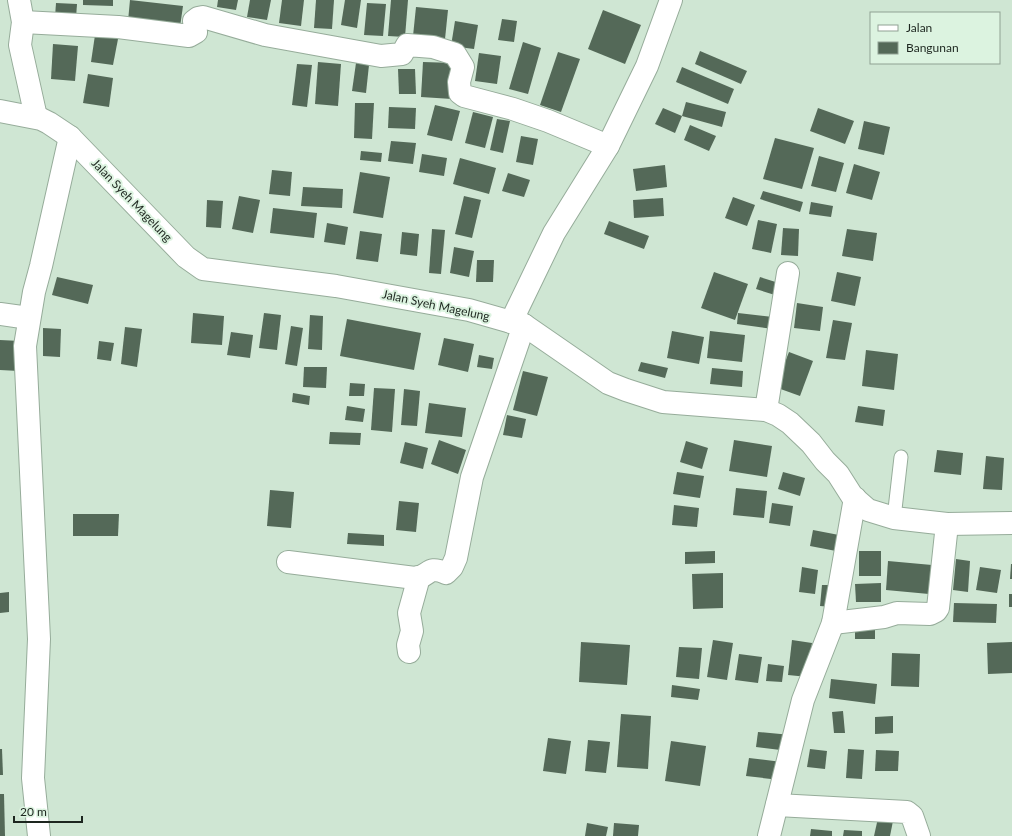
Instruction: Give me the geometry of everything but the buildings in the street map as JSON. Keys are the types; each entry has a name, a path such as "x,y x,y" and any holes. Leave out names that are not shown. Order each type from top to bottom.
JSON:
{"street":[{"path":"19,0 23,22 20,45 36,118"},
{"path":"288,562 415,578 429,570 440,570 446,573 452,567 456,558 472,477 518,324 554,234 608,146 646,66 672,0"},
{"path":"23,22 118,27 189,36 196,32 194,21 203,17 265,35 381,56 402,54 407,45 433,46 455,54 463,67 459,82 460,93 464,96 513,109 548,121 608,146"},
{"name":"Jalan Syeh Magelung","path":"0,112 36,118 49,123 70,137 186,257 203,269 336,286 469,310 518,324 608,383 626,390 663,402 766,410 778,415 811,443 825,461 838,474 855,498 868,510 894,518 947,524 1012,523"},
{"path":"39,836 33,778 39,638 25,346 29,318 70,137"},
{"path":"766,410 788,273"},
{"path":"0,314 29,318"},
{"path":"769,836 803,700 833,623 855,498"},
{"path":"833,623 884,617 897,613 928,614 936,611 938,608 947,524"},
{"path":"409,652 408,645 412,631 409,613 419,577"},
{"path":"777,805 906,812 912,816 919,836"}],"lane":[{"path":"894,518 901,457"}]}
